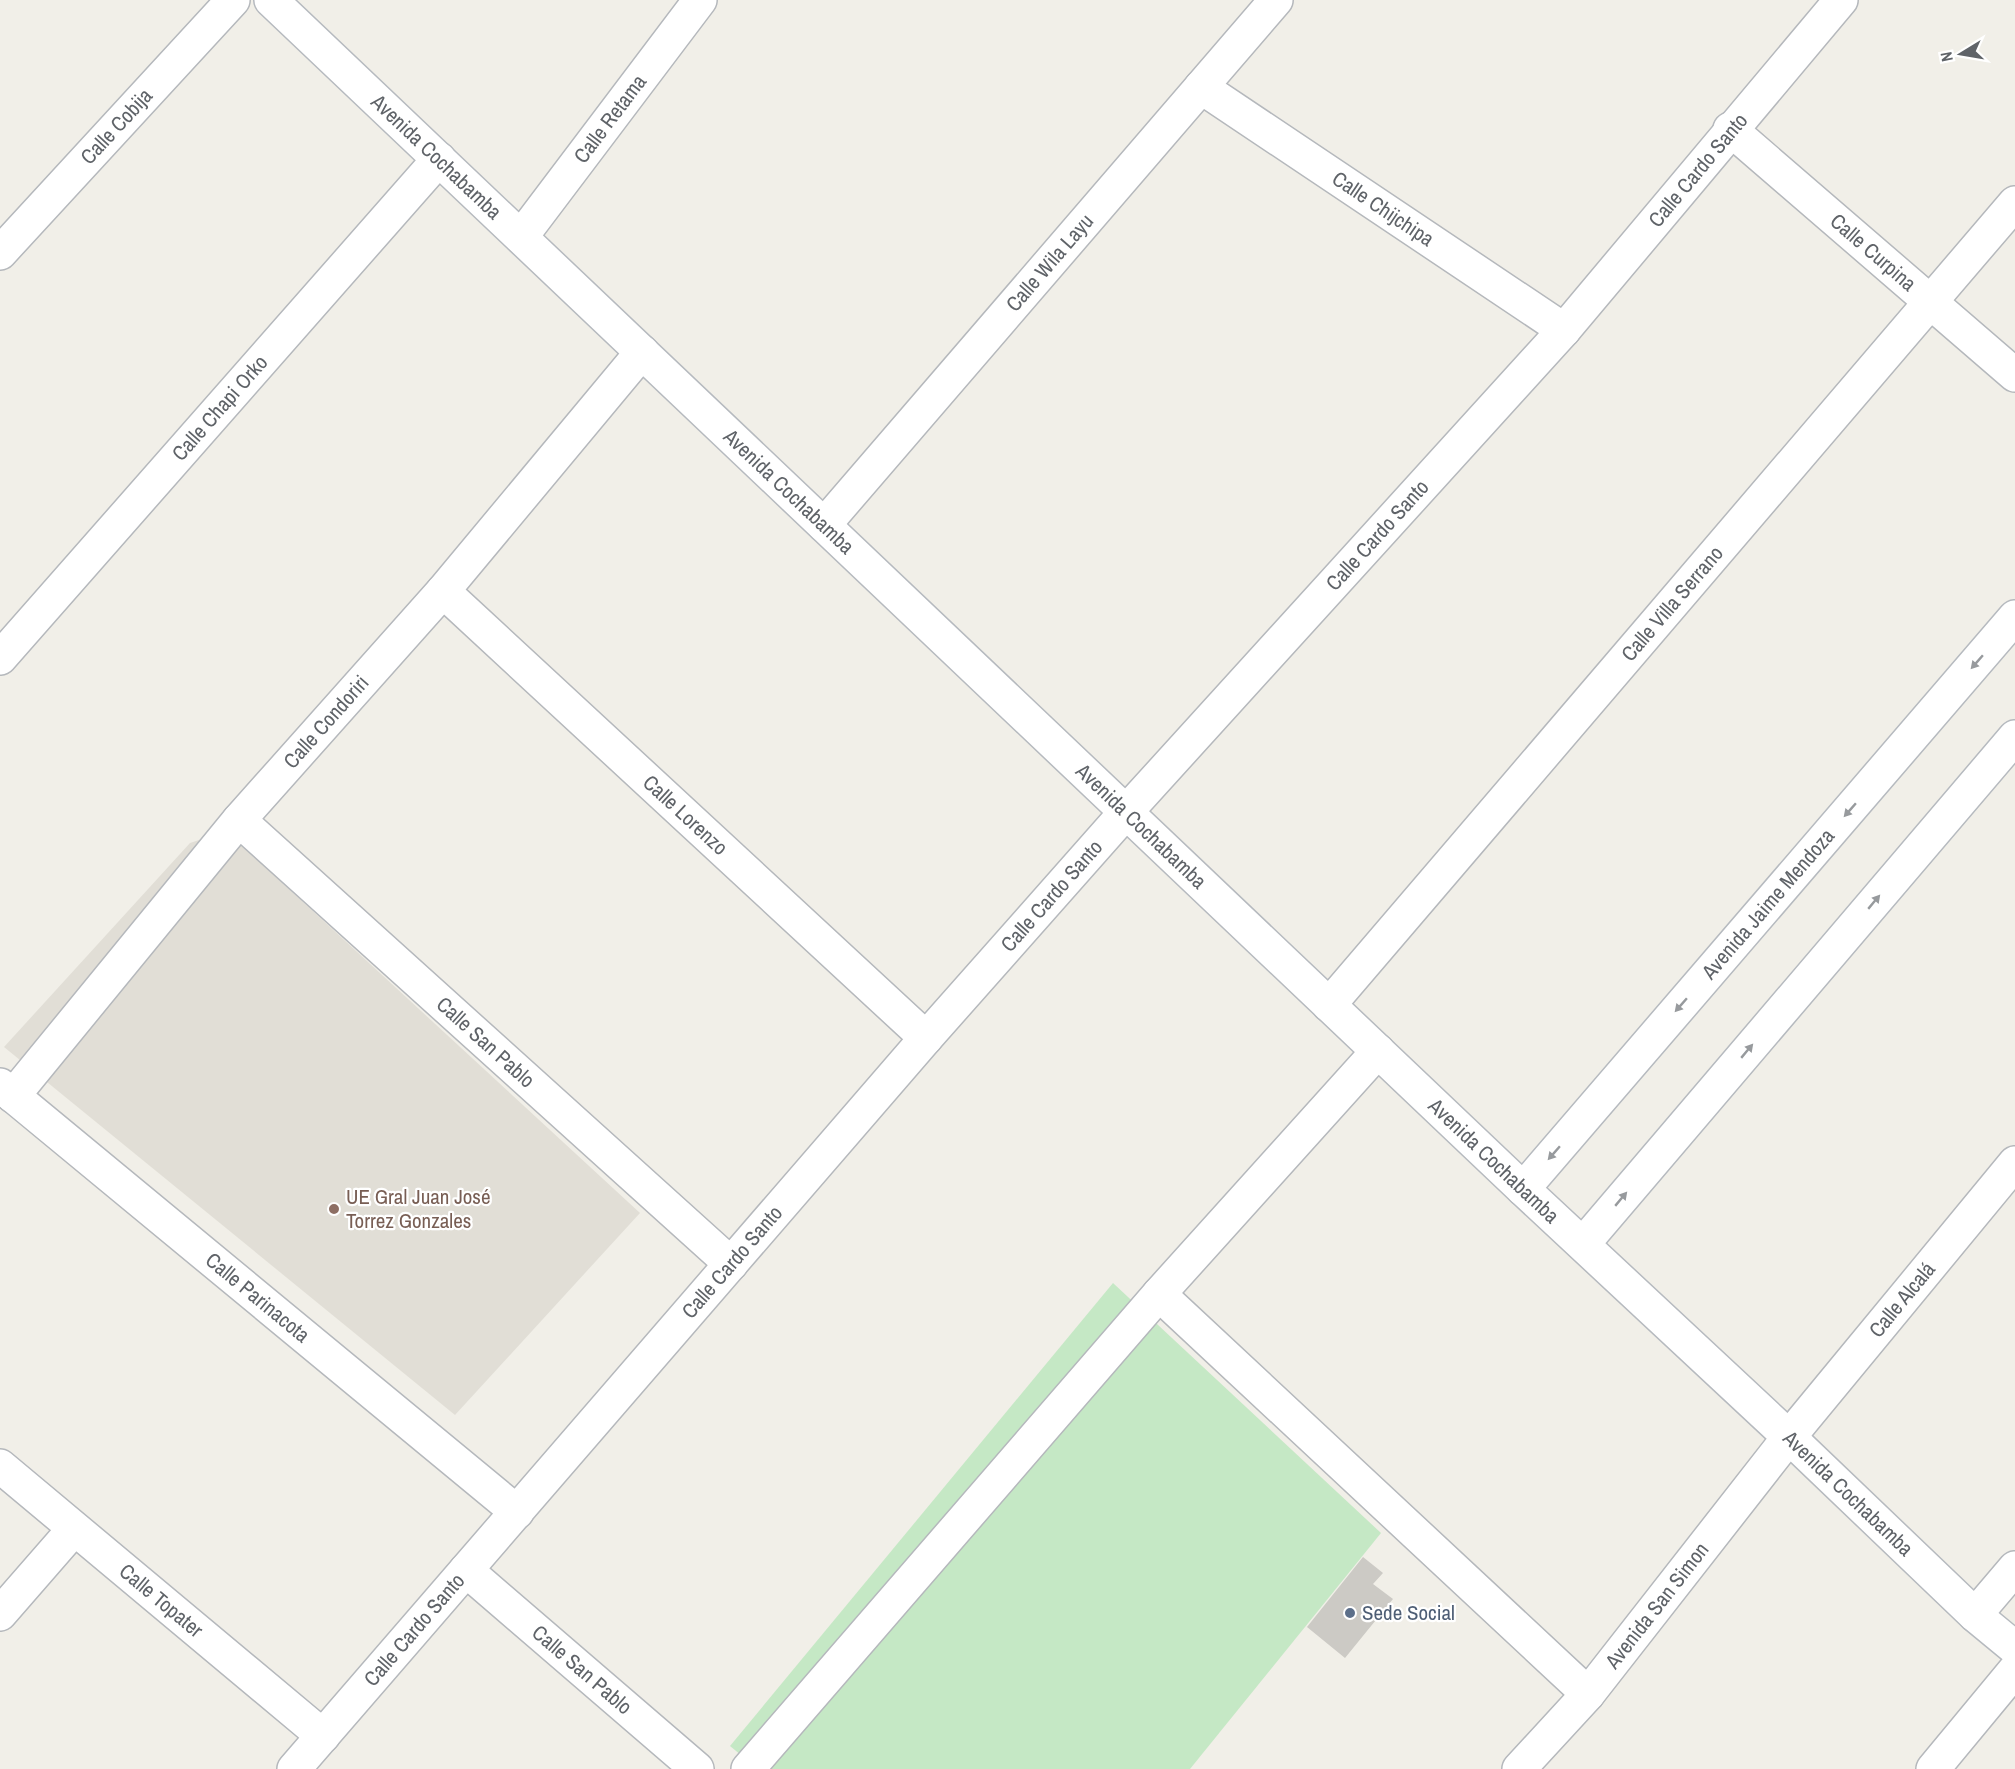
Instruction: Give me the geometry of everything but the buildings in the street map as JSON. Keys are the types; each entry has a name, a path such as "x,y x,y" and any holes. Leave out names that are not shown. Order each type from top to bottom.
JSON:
{"street":[{"name":"Calle Cobija","path":"0,253 233,0"},
{"name":"Avenida Cochabamba","path":"271,0 1523,1189 1789,1437 1975,1615 2015,1648"},
{"name":"Calle Retama","path":"520,237 700,0"},
{"name":"Calle Wila Layu","path":"824,525 1276,0"},
{"name":"Calle Cardo Santo","path":"294,1769 926,1038 1126,812 1564,330 1841,0"},
{"name":"Calle Chijchipa","path":"1201,87 1564,330"},
{"name":"Calle Curpina","path":"1731,129 2015,375"},
{"name":"Calle Chapi Orko","path":"0,658 439,159"},
{"name":"Calle Villa Serrano","path":"1329,1005 2015,203"},
{"name":"Calle Condoriri","path":"7,1090 239,820 443,591 642,352"},
{"name":"Calle Lorenzo","path":"443,591 926,1038"},
{"name":"Avenida Jaime Mendoza","path":"1523,1189 2015,617"},
{"path":"1583,1244 2015,736"},
{"name":"Calle San Pablo","path":"239,820 731,1264"},
{"path":"748,1769 1159,1294 1378,1051"},
{"name":"Calle Parinacota","path":"7,1090 517,1512"},
{"name":"Calle Alcalá","path":"1789,1437 2015,1163"},
{"path":"1159,1294 1588,1694"},
{"name":"Avenida San Simon","path":"1519,1769 1588,1694 1789,1437"},
{"name":"Calle Topater","path":"0,1466 322,1736"},
{"path":"0,1614 74,1529"},
{"path":"1975,1615 2015,1569"},
{"name":"Calle San Pablo","path":"466,1570 697,1769"},
{"path":"1933,1769 2015,1670"}],"shaded area":[{"path":"226,831 640,1213 455,1415 4,1047 190,843"}],"green space":[{"path":"1113,1283 1381,1533 1190,1769 758,1769 730,1746"}],"place":[{"name":"UE Gral Juan José Torrez Gonzales","path":"334,1209"},
{"name":"Sede Social","path":"1350,1613"}]}
